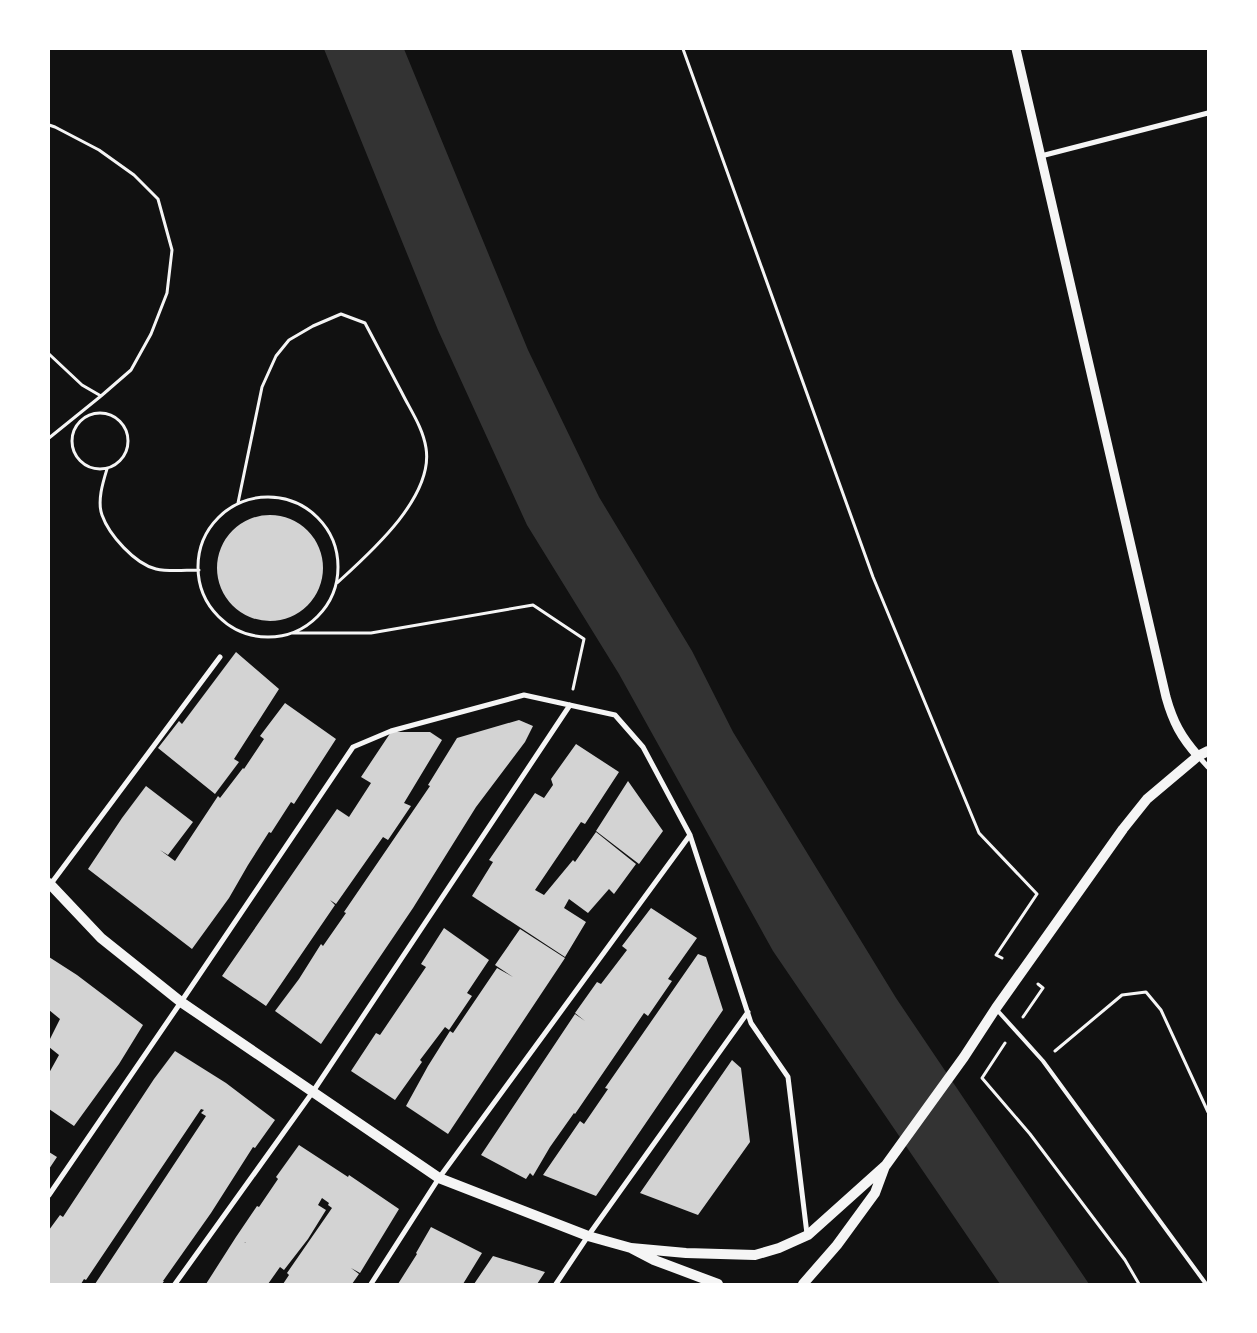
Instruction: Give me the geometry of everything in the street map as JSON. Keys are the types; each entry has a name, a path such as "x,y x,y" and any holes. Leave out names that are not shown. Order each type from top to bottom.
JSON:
{"main road":[{"path":"630,1248 686,1253 755,1255 779,1248 808,1235 886,1165 1123,829 1147,799 1198,756 1208,751"},
{"path":"49,884 101,938 181,1002 439,1178 588,1236 630,1248 654,1260 718,1284"},
{"path":"804,1284 837,1245 875,1193 886,1165"}],"street":[{"path":"1016,49 1166,697 1172,718 1183,739 1208,767"},
{"path":"1041,156 1208,113"},
{"path":"49,884 220,656"},
{"path":"49,1195 353,747 391,730 524,695 615,715 643,748 690,835 752,1023 788,1078 808,1235"},
{"path":"175,1284 312,1093 570,705"},
{"path":"371,1284 439,1178 690,835"},
{"path":"556,1284 588,1236 748,1012"}],"lane":[{"path":"996,1008 1043,1061 1206,1284"}],"path":[{"path":"683,49 874,577 979,833 1037,894 996,954 1002,958"},
{"path":"49,125 99,150 134,175 158,199 172,250 167,293 151,334 131,370 49,438"},
{"path":"238,503 262,387 276,356 290,340 313,326 341,314 365,322 421,430 426,450 425,474 420,488 404,513 362,561 337,583"},
{"path":"49,354 82,385 101,396"},
{"path":"97,413 115,417 122,423 128,441 127,450 122,459 107,469 97,470 80,462 74,454 72,446 72,436 80,420 97,413"},
{"path":"75,417 80,420"},
{"path":"107,469 101,490 102,514 112,534 134,559 155,569 199,570"},
{"path":"291,633 312,622 328,604 337,583 339,560 333,538 321,520 303,505 282,498 260,497 238,503 220,516 206,534 199,557 199,580 208,603 223,620 244,632 267,637 291,633 371,633 533,605 584,639 570,705"},
{"path":"1038,984 1043,988 982,1078 1030,1134 1125,1260 1139,1284"},
{"path":"1043,1061 1122,995 1146,992 1161,1010 1208,1112"}],"shaded area":[{"path":"324,49 404,49 528,350 599,497 692,651 733,732 896,998 1089,1284 1000,1284 773,951 619,674 527,525 438,330"}],"building":[{"path":"270,515 290,519 307,531 319,548 323,568 319,588 307,605 290,617 270,621 250,617 233,605 221,588 217,568 221,548 233,531 250,519"},
{"path":"236,652 279,689 234,759 239,762 215,794 158,748 179,721 182,724"},
{"path":"285,703 336,739 294,804 291,802 271,833 269,832 229,898 192,949 88,869 146,786 193,822 168,855 160,850 175,861 218,796 220,798 244,769 264,739 260,736"},
{"path":"519,720 533,726 525,742 476,807 413,908 321,1044 275,1011 299,979 321,944 323,946 346,913 344,912 430,786 428,785 457,738"},
{"path":"391,732 430,732 442,740 404,803 411,806 388,840 383,837 336,904 330,900 335,905 266,1006 222,976 337,809 349,817 371,783 361,777"},
{"path":"576,744 619,772 585,824 581,822 535,890 544,895 573,860 575,862 596,832 636,864 614,894 609,889 588,913 569,899 564,908 586,922 565,957 472,896 493,862 489,860 535,793 544,798 553,785 551,779"},
{"path":"628,781 663,831 639,864 596,831"},
{"path":"651,908 697,938 668,979 672,981 648,1016 644,1013 575,1114 550,1147 533,1176 530,1173 526,1179 481,1155 575,1014 585,1021 575,1013 597,982 601,984 627,950 622,946"},
{"path":"444,928 489,960 467,993 472,996 449,1030 445,1027 420,1060 422,1062 395,1100 351,1071 376,1033 380,1035 426,967 421,964"},
{"path":"520,929 565,958 448,1134 406,1106 450,1031 453,1033 497,968 513,977 495,965"},
{"path":"698,954 706,957 723,1010 596,1196 543,1175 580,1121 584,1124 608,1089 605,1088"},
{"path":"49,957 77,975 143,1025 119,1064 74,1126 49,1109 49,1073 59,1055 49,1047 49,1041 60,1019 49,1010"},
{"path":"175,1051 226,1083 275,1120 255,1148 253,1147 211,1213 162,1284 95,1284 206,1116 201,1113 204,1110 201,1109 86,1280 84,1279 81,1284 49,1284 49,1230 60,1215 63,1217 154,1079"},
{"path":"732,1060 741,1068 750,1142 698,1215 640,1193"},
{"path":"299,1145 348,1177 349,1175 399,1209 360,1273 351,1268 359,1274 352,1284 283,1284 289,1275 287,1273 332,1208 322,1198 318,1205 326,1210 308,1239 284,1270 280,1267 268,1284 206,1284 257,1206 259,1207 278,1179 276,1177"},
{"path":"49,1152 57,1157 49,1169"},
{"path":"431,1227 482,1253 463,1284 398,1284 417,1254"},
{"path":"493,1256 545,1272 537,1284 474,1284"}]}
